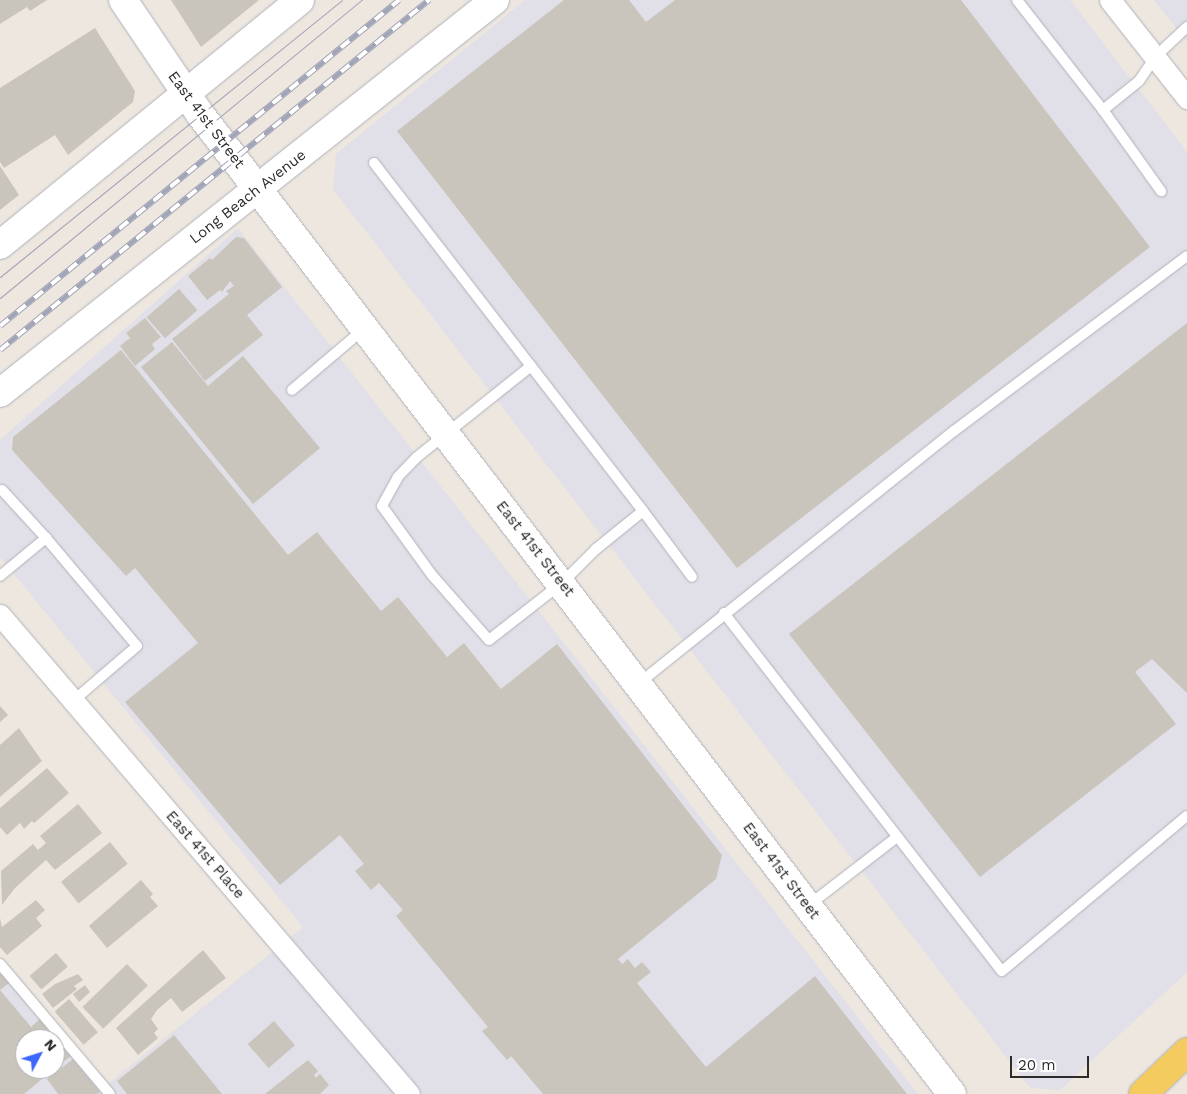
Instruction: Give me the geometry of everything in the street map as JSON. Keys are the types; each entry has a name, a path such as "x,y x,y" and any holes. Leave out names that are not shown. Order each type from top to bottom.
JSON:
{"main road":[{"path":"1143,1094 1187,1052"}],"street":[{"name":"East 41st Street","path":"123,0 184,92 952,1094"},
{"path":"0,245 184,92 300,0"},
{"name":"Long Beach Avenue","path":"0,393 495,0"},
{"path":"1110,0 1187,98"},
{"name":"East 41st Place","path":"0,615 409,1094"}],"lane":[{"path":"1017,0 1103,110 1161,191"},
{"path":"1103,110 1139,81 1155,58 1187,27"},
{"path":"374,163 692,577"},
{"path":"638,684 724,612 954,431 1187,256"},
{"path":"292,390 366,328"},
{"path":"531,366 445,432 398,477 382,506 432,575 489,640 562,584 596,549 643,511"},
{"path":"2,490 46,538 137,646 73,701"},
{"path":"0,576 46,538"},
{"path":"724,612 1002,971 1187,816"},
{"path":"808,906 897,837"},
{"path":"0,964 110,1094"}],"shaded area":[{"path":"525,0 1070,0 1187,152 1187,972 1060,1090 1030,1088 333,189 336,154"},
{"path":"1154,0 1187,0 1187,42"},
{"path":"238,228 918,1094 0,1094 0,962 59,1029 15,1029 15,1079 65,1079 65,1035 108,1084 303,927 0,557 0,440"}],"building":[{"path":"0,0 47,0 30,11 27,7 0,24"},
{"path":"171,0 259,0 201,47"},
{"path":"564,0 629,0 646,22 675,0 961,0 1150,247 737,568 397,131"},
{"path":"95,28 135,91 133,102 68,155 55,135 4,168 0,162 0,88"},
{"path":"0,166 19,195 0,210"},
{"path":"236,237 244,238 282,287 247,315 263,335 205,381 172,339 229,294 226,291 234,286 230,281 222,292 220,290 207,300 188,276 210,258 212,260"},
{"path":"179,289 197,310 165,338 147,317"},
{"path":"145,318 161,337 152,344 155,349 135,366 120,346 130,338 126,333"},
{"path":"1187,323 1187,693 1152,659 1135,672 1176,724 980,877 789,634"},
{"path":"172,342 208,386 243,356 320,448 253,504 141,367"},
{"path":"121,350 288,555 317,532 381,611 398,597 447,657 464,643 501,689 557,644 722,855 716,879 618,959 622,964 628,959 635,968 642,962 651,972 637,983 706,1067 815,976 907,1094 543,1094 511,1056 507,1060 482,1031 488,1027 396,916 403,910 379,883 371,890 355,871 364,864 340,835 280,885 125,702 198,643 135,568 126,576 12,450 13,437"},
{"path":"0,706 8,715 0,722"},
{"path":"19,728 42,761 0,797 0,745"},
{"path":"47,768 69,793 34,823 32,821 24,829 20,823 7,835 0,827 0,808"},
{"path":"78,804 102,833 55,870 46,860 15,888 2,905 1,871 33,844 38,850 46,843 40,836"},
{"path":"110,842 128,864 79,903 61,882"},
{"path":"141,880 153,894 150,897 158,906 107,948 89,926"},
{"path":"36,900 45,910 36,918 42,926 7,955 0,947 0,918 2,927"},
{"path":"203,950 226,978 182,1012 171,998 157,1010 151,1019 158,1029 154,1033 158,1038 138,1055 116,1028"},
{"path":"56,953 68,967 41,990 30,976"},
{"path":"127,964 148,986 103,1029 82,1007"},
{"path":"0,973 9,983 0,990"},
{"path":"78,974 83,980 74,986 77,989 53,1008 42,994 55,984"},
{"path":"85,985 90,992 79,1002 73,994"},
{"path":"0,990 31,1027 40,1019 48,1029 15,1029 15,1079 42,1079 24,1094 0,1094"},
{"path":"69,999 98,1032 84,1045 55,1011"},
{"path":"274,1021 295,1045 269,1068 248,1044"},
{"path":"174,1035 222,1094 127,1094 117,1081"},
{"path":"65,1049 71,1056 65,1060"},
{"path":"73,1059 100,1092 97,1094 58,1094 47,1079 65,1079 65,1065"},
{"path":"308,1060 318,1071 314,1075 316,1078 320,1074 329,1085 320,1094 265,1094"}],"tram line":[{"path":"0,277 342,0"},
{"path":"0,298 362,0"}],"railway":[{"path":"0,326 399,0"},
{"path":"0,350 429,0"}]}
